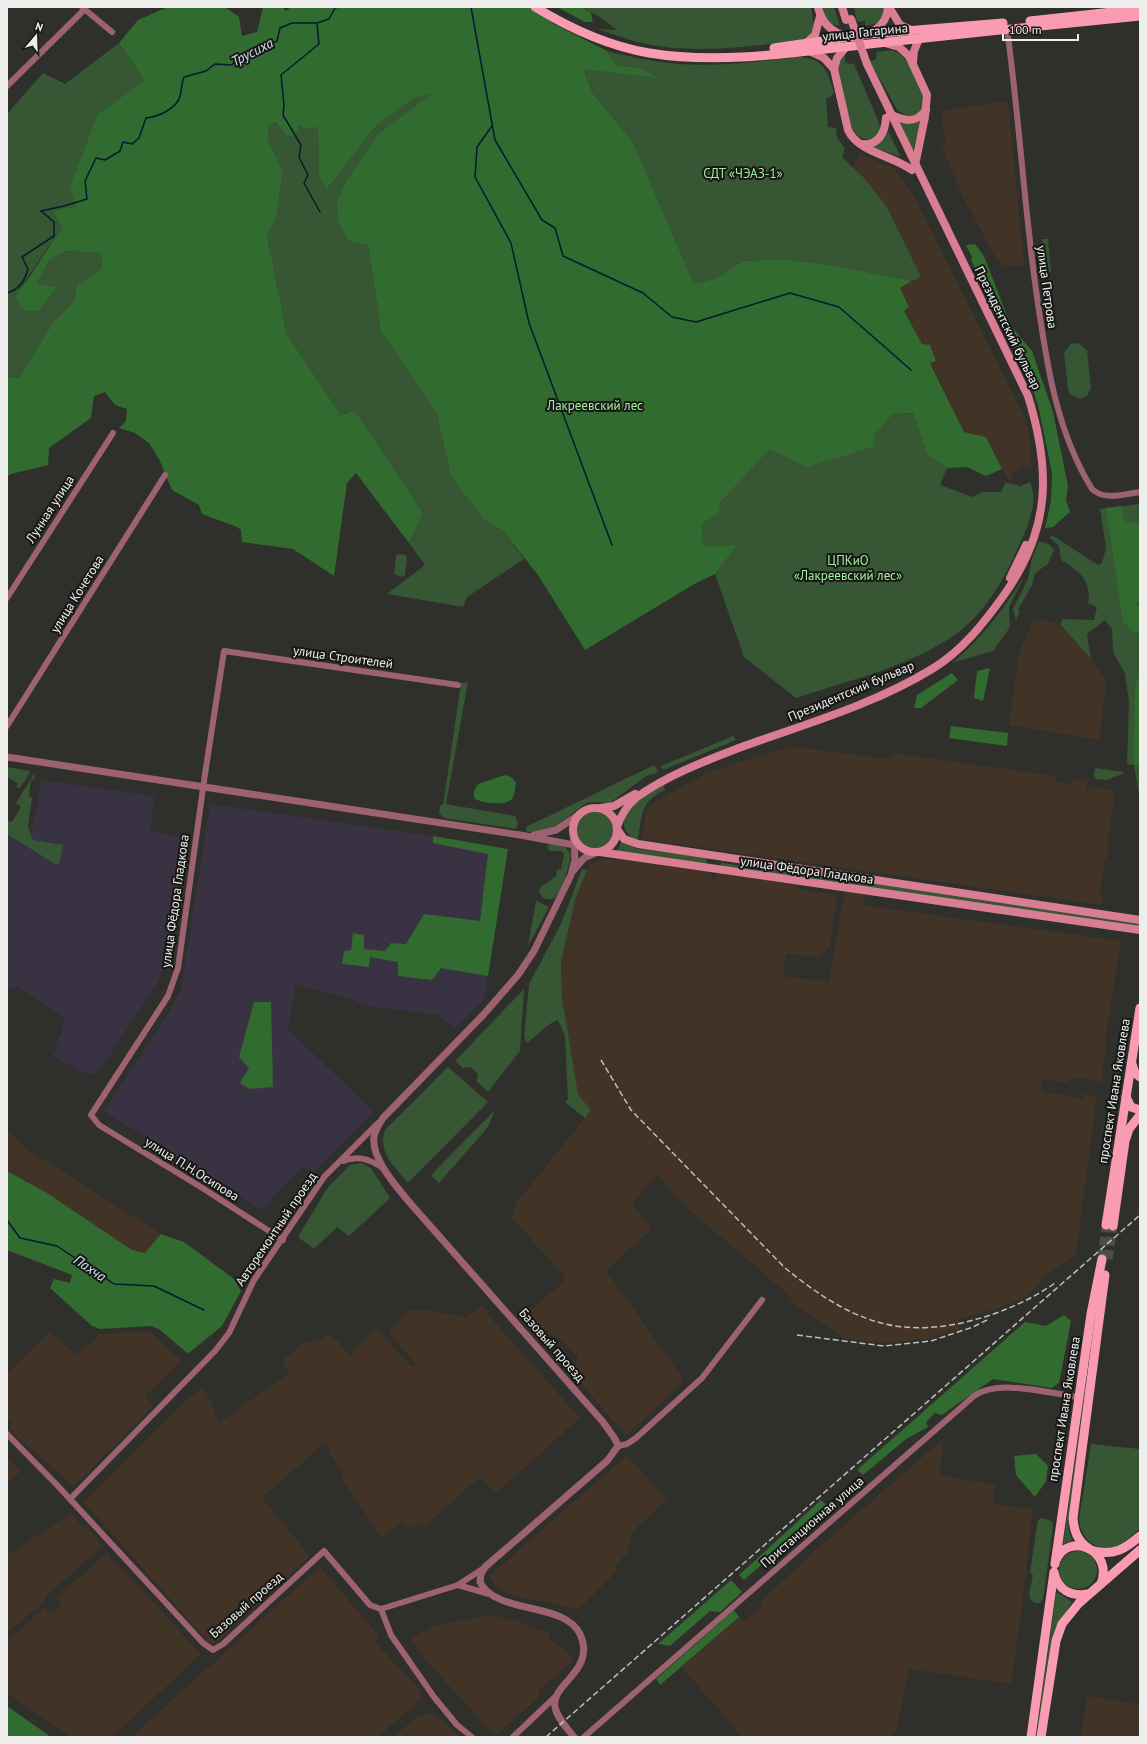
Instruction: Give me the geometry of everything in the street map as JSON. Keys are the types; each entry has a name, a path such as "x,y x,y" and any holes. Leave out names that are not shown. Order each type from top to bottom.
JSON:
{"main road":[{"path":"535,7 556,19 596,35"},
{"path":"547,7 596,35"},
{"path":"818,7 820,16 828,27 847,37"},
{"name":"Президентский бульвар","path":"617,828 621,816 630,804 652,787 722,754 813,719 887,687 921,670 948,651 964,637 987,610 1010,577 1026,544 1038,505 1036,443 1020,388 864,65 842,7"},
{"name":"Президентский бульвар","path":"848,7 848,20"},
{"path":"889,7 900,25 911,30"},
{"path":"869,34 882,24 889,7"},
{"name":"улица Гагарина","path":"596,35 644,46 690,52 726,53 807,47 846,47 884,43 1140,9"},
{"path":"820,16 815,35 807,47 824,58 834,69"},
{"name":"улица Гагарина","path":"807,47 847,37 911,30 1007,26 1140,16"},
{"path":"913,63 914,51 919,39"},
{"path":"846,47 837,58 834,69 848,130 851,136 858,143 913,167 926,109 927,95 913,63 899,47 884,43"},
{"path":"858,143 866,144 878,140 884,131 888,116 906,121 912,121 922,116 926,109"},
{"name":"Президентский бульвар","path":"601,808 614,806 622,802 661,777 690,763 813,719"},
{"path":"601,808 614,818 617,828 614,843 608,849 598,852 588,851 576,844 573,825 577,816 587,809 601,808"},
{"name":"улица Фёдора Гладкова","path":"617,828 624,839 638,844 1140,920"},
{"name":"улица Фёдора Гладкова","path":"598,852 1140,930"},
{"path":"711,868 713,856"},
{"path":"792,879 793,868"},
{"path":"1012,912 1014,901"},
{"name":"проспект Ивана Яковлева","path":"1140,1008 1126,1096 1110,1226 1125,1141 1129,1129 1140,1115"},
{"path":"1132,1064 1135,1072 1140,1078"},
{"path":"1126,1096 1131,1106 1140,1110"},
{"name":"проспект Ивана Яковлева","path":"1031,1737 1079,1397 1105,1259 1073,1518 1078,1539 1090,1550"},
{"path":"1088,1594 1076,1595 1065,1591 1057,1583 1054,1568 1060,1553 1071,1546 1108,1553 1119,1551 1140,1536"},
{"path":"1090,1550 1101,1559 1104,1564 1101,1584"},
{"path":"1041,1737 1059,1632 1071,1611 1088,1594 1140,1550"}],"street":[{"path":"7,86 83,8 112,32"},
{"name":"улица Петрова","path":"1007,26 1032,256 1048,370 1054,396 1074,455 1092,489 1097,494 1107,496 1140,492"},
{"name":"Лунная улица","path":"7,598 113,433"},
{"name":"улица Кочетова","path":"7,726 165,475"},
{"name":"улица Строителей","path":"224,651 458,685"},
{"name":"улица Фёдора Гладкова","path":"91,1115 168,996 174,983 180,956 203,787 224,651"},
{"path":"7,757 576,844"},
{"path":"520,835 546,834 556,830 577,816"},
{"name":"Авторемонтный проезд","path":"571,875 575,860 576,844"},
{"name":"Авторемонтный проезд","path":"70,1499 215,1351 229,1333 254,1280 283,1240 324,1177 340,1163 491,1006 518,975 534,950 571,875 584,858 598,852"},
{"name":"улица П.Н.Осипова","path":"91,1115 99,1125 204,1189 283,1240"},
{"name":"Базовый проезд","path":"383,1118 375,1133 374,1142 376,1153 384,1169 414,1208 603,1422 616,1439 618,1446"},
{"path":"340,1163 350,1159 362,1158 373,1162 384,1169"},
{"path":"472,1737 457,1725 434,1697 391,1635 381,1609 458,1585 485,1567 607,1461 618,1446 627,1444 636,1438 692,1389 762,1300"},
{"name":"Пристанционная улица","path":"584,1737 981,1391 998,1387 1079,1397"},
{"name":"Базовый проезд","path":"7,1434 70,1499 203,1643 212,1650 223,1644 324,1552 370,1605 381,1609"},
{"path":"485,1567 481,1574 480,1582 490,1594"},
{"path":"458,1585 490,1594 564,1620 580,1634 583,1652 580,1666 548,1705 513,1737"},
{"path":"555,1697 555,1708 574,1737"},
{"path":"548,1705 555,1708"}],"shaded area":[{"path":"1008,101 1024,265 1003,267 994,255 962,195 942,147 945,142 941,113 945,113 945,110"},
{"path":"860,154 895,169 914,196 1025,418 1030,439 1031,467 1022,468 1012,473 1014,477 1008,480 986,437 964,432 922,344 904,311 908,307 899,288 921,277 887,207 854,168 854,162"},
{"path":"1034,618 1060,624 1091,659 1107,682 1099,740 1009,725 1019,653"},
{"path":"790,746 887,759 892,753 1057,776 1056,782 1072,784 1073,779 1087,781 1086,789 1093,790 1093,787 1115,790 1107,858 1105,858 1100,894 1104,895 1102,905 642,839 647,808 659,799 707,773"},
{"path":"42,780 154,796 151,831 186,838 165,965 157,984 98,1073 83,1073 53,1056 58,1046 55,1044 64,1029 61,1026 66,1019 16,986 7,990 7,826 30,841"},
{"path":"210,804 433,836 508,849 484,999 454,1029 438,1015 365,1006 354,1000 296,984 288,1029 374,1112 313,1172 302,1166 262,1210 104,1111 165,1019 181,990"},
{"path":"602,859 633,860 712,872 711,879 716,879 718,872 797,885 799,889 835,895 837,899 830,947 820,957 786,954 783,976 829,982 845,890 865,893 863,905 1121,941 1105,1042 1107,1044 1101,1082 1072,1077 1068,1083 1043,1079 1042,1083 1041,1091 1083,1099 1083,1094 1097,1096 1076,1254 1047,1274 1028,1296 997,1309 958,1319 959,1330 926,1339 883,1343 846,1339 794,1305 788,1294 689,1210 657,1175 632,1203 652,1229 606,1270 684,1380 681,1385 626,1435 573,1375 578,1357 558,1336 555,1339 546,1330 538,1336 522,1318 564,1281 564,1276 511,1217 517,1202 591,1110 578,1094 562,997 561,962 575,900 587,870 593,862"},
{"path":"7,1128 24,1147 161,1234 145,1253 132,1250 47,1193 7,1171"},
{"path":"482,1305 492,1317 491,1318 580,1418 495,1494 480,1477 424,1527 416,1524 411,1529 403,1521 382,1538 341,1477 341,1472 333,1459 326,1442 262,1498 310,1556 212,1646 106,1527 104,1529 102,1528 105,1525 83,1503 188,1399 203,1387 211,1402 218,1423 289,1374 283,1360 304,1342 315,1342 328,1335 337,1340 350,1355 376,1328 412,1367 416,1364 388,1332 408,1310 424,1310 466,1317"},
{"path":"149,1331 182,1361 145,1396 154,1406 74,1486 13,1433 10,1427 11,1423 7,1419 7,1373 49,1333 77,1355 100,1334"},
{"path":"944,1438 939,1475 995,1485 993,1504 1033,1509 1022,1608 1011,1684 909,1669 896,1732 888,1737 742,1737 682,1667 739,1617 744,1622 762,1605 760,1602 817,1549"},
{"path":"627,1455 667,1500 632,1532 628,1552 615,1566 618,1570 579,1609 520,1597 501,1591 491,1580 490,1576"},
{"path":"7,1456 21,1471 7,1484"},
{"path":"71,1513 84,1529 87,1527 103,1546 47,1595 43,1604 7,1632 7,1555"},
{"path":"107,1553 201,1654 112,1737 72,1737 7,1693 7,1641 45,1607 50,1613 56,1609 62,1603 57,1597"},
{"path":"320,1567 380,1637 375,1642 422,1692 420,1700 378,1737 131,1737"},
{"path":"492,1615 521,1622 549,1633 549,1639 561,1646 574,1660 539,1690 538,1698 495,1736 421,1655 410,1638 437,1625"},
{"path":"1087,1696 1140,1704 1140,1737 1081,1737"},
{"path":"429,1713 442,1720 459,1737 393,1737 418,1716"}],"green space":[{"name":"Лакреевский лес","path":"168,7 225,7 239,17 242,36 257,32 263,7 283,7 286,11 291,7 528,7 554,24 607,51 617,66 638,67 659,78 584,69 592,92 633,142 694,284 717,278 743,261 784,259 831,265 912,281 900,288 909,307 904,311 922,344 930,345 936,361 930,363 964,432 986,437 1002,469 986,476 967,467 947,468 927,455 913,413 893,414 875,435 873,447 807,467 770,449 719,504 720,512 702,524 703,546 737,545 715,574 696,583 585,650 538,575 502,530 484,520 451,477 436,412 381,332 368,245 349,241 338,221 336,202 347,179 379,133 433,93 414,98 376,126 327,189 319,177 318,127 307,129 300,126 295,135 288,136 276,123 268,127 269,142 283,171 276,220 267,235 287,334 341,415 354,410 423,513 409,543 356,473 347,483 334,576 293,549 242,542 241,530 237,527 202,514 199,505 172,490 159,459 149,443 135,433 119,428 126,421 127,409 115,405 105,392 94,396 91,418 49,448 48,465 11,474 7,477 7,378 19,378 54,321 74,301 77,285 102,268 101,253 66,251 50,260 37,283 57,287 38,311 26,311 14,297 30,276 62,227 53,211 76,207 70,186 98,114 144,80 119,43 138,20"},
{"path":"557,7 581,7 591,13 593,22 585,22"},
{"path":"581,7 811,7 813,26 811,33 808,36 800,40 790,42 736,47 684,49 650,45 598,29 617,30 600,17"},
{"path":"821,7 834,7 840,26 833,24 833,27 827,23"},
{"path":"854,7 886,7 884,15 878,23 865,26 865,21 857,22"},
{"path":"119,43 144,80 98,114 76,207 14,297 56,287 37,283 50,260 66,251 101,253 102,268 77,285 74,301 54,321 19,378 7,378 7,114 43,73 65,84"},
{"path":"892,50 898,53 910,64 919,80 924,96 924,103 923,108 917,115 905,115 897,109 870,62 876,59 877,52"},
{"name":"СДТ «ЧЭАЗ-1»","path":"607,51 661,62 694,65 755,62 801,57 809,58 820,63 827,72 834,92 832,96 826,99 828,127 836,128 837,137 845,149 842,157 864,178 887,207 921,277 912,281 831,265 784,259 743,261 717,278 694,284 633,142 592,92 584,68 657,77 638,67 617,66"},
{"path":"845,56 845,63 854,64 879,123 880,131 877,137 865,139 859,137 852,128 837,71 840,58"},
{"path":"435,92 379,133 347,179 336,202 338,221 368,245 381,332 436,412 451,477 484,520 502,530 524,559 467,597 463,607 387,594 425,565 409,543 423,513 353,410 341,415 287,334 267,235 276,220 283,171 269,142 268,126 274,124 287,124 312,128 318,127 319,177 327,189 376,126 414,98"},
{"path":"923,118 912,153 897,122 910,123 916,122"},
{"path":"888,131 901,157 872,147 886,135"},
{"path":"1042,239 1048,239 1051,272 1045,273"},
{"path":"975,244 984,256 1011,326 1032,351 1053,412 1068,486 1066,500 1070,512 1053,527 1045,528 1051,501 1052,473 1038,405 1025,367 971,260 972,257 966,245"},
{"path":"1078,343 1087,350 1091,388 1087,396 1080,399 1071,395 1068,390 1064,352 1071,344"},
{"name":"ЦПКиО «Лакреевский лес»","path":"913,413 927,455 947,468 940,485 973,497 982,492 1001,492 1005,483 1018,485 1019,487 1030,482 1033,505 1026,529 1002,581 986,605 967,626 938,645 899,664 858,679 796,698 744,657 715,574 736,545 703,546 702,524 719,512 719,504 770,449 875,435 893,414"},
{"path":"1140,504 1140,800 1134,765 1127,764 1129,702 1125,673 1113,652 1112,629 1105,620 1087,634 1091,659 1060,624 1063,619 1094,620 1097,607 1088,603 1089,595 1086,582 1079,572 1061,560 1059,546 1050,538 1050,536 1055,537 1098,565 1102,563 1106,548 1100,509"},
{"path":"1122,506 1124,521 1140,524 1140,600 1136,603 1140,609 1140,630 1135,633 1123,622 1106,508"},
{"path":"1039,541 1049,544 1054,550 1048,564 1035,573 1032,586 1018,610 1020,611 1016,621 1013,609 1028,579 1032,558"},
{"path":"399,554 406,555 407,558 405,575 403,577 394,574 396,556"},
{"path":"1024,577 1009,607 1010,625 1008,630 993,651 952,663 982,634 1008,601"},
{"path":"990,668 983,701 974,698 977,671"},
{"path":"952,673 958,680 921,708 914,708 917,695"},
{"path":"1140,676 1140,764 1134,765 1135,685"},
{"path":"468,682 446,804 515,816 518,823 516,829 444,818 439,813 440,805 443,805 461,683"},
{"path":"951,726 1008,733 1007,746 949,738"},
{"path":"733,736 736,740 663,770 661,766"},
{"path":"654,765 658,771 654,774 646,776 610,803 588,802 555,826 543,831 527,832 526,827"},
{"path":"7,767 31,771 20,788 16,787 18,783 7,777"},
{"path":"1095,768 1124,773 1107,780 1096,779 1094,776"},
{"path":"34,774 34,779 31,780 29,796 32,798 28,827 33,840 63,845 59,864 55,864 7,834 7,822 12,822 21,807 16,803"},
{"path":"505,775 511,777 516,783 512,799 505,803 488,803 475,799 474,793 478,784"},
{"path":"663,784 665,790 650,800 643,810 638,840 632,837 625,829 624,818 626,813 633,803"},
{"path":"599,812 608,817 612,823 612,837 608,843 599,848 591,848 582,843 578,837 577,826 582,817 588,813"},
{"path":"433,836 508,849 488,976 441,968 432,980 398,976 398,962 370,957 369,967 342,964 344,951 351,950 353,933 364,935 364,949 385,951 391,943 406,944 424,914 480,921 488,854 433,843"},
{"path":"622,839 637,849 704,857 707,860 706,865 614,853 619,848"},
{"path":"553,843 564,845 571,855 561,889 553,899 550,899 543,898 539,892 540,888 556,876 557,869 561,870 564,854 561,851 549,851 547,845"},
{"path":"722,861 723,863 763,869 765,866 789,870 788,877 720,867"},
{"path":"582,869 587,870 575,900 561,962 562,997 578,1094 591,1110 585,1118 565,1102 568,1099 565,1036 558,1020 545,1027 527,1043 524,1037 529,984 561,924"},
{"path":"798,872 1140,922 1140,929 796,877"},
{"path":"536,901 549,907 528,946"},
{"path":"524,989 520,1051 488,1092 476,1081 478,1074 471,1067 463,1068 455,1061"},
{"path":"254,1002 271,1002 273,1087 250,1089 240,1083 249,1068 239,1057"},
{"path":"448,1067 488,1102 408,1183 393,1165 385,1152 383,1138 385,1130"},
{"path":"495,1110 488,1127 439,1183 431,1175"},
{"path":"362,1163 371,1168 390,1198 349,1236 337,1227 314,1249 298,1237 328,1187 350,1165"},
{"path":"7,1171 47,1193 132,1250 145,1253 161,1234 184,1242 234,1279 241,1291 222,1326 189,1353 159,1329 151,1326 100,1329 92,1326 50,1288 54,1279 70,1283 72,1275 7,1250"},
{"path":"1104,1259 1106,1259 1068,1520 1072,1541 1063,1544"},
{"path":"1064,1315 1071,1321 1059,1383 1052,1388 993,1379 942,1415 935,1413 926,1422 928,1427 906,1439 863,1475 857,1470 1025,1322 1046,1326"},
{"path":"1091,1444 1140,1449 1140,1528 1127,1540 1118,1546 1111,1548 1104,1548 1091,1543 1080,1526 1079,1519"},
{"path":"1036,1454 1048,1466 1046,1481 1035,1497 1016,1475 1014,1456"},
{"path":"821,1500 828,1506 744,1580 739,1575"},
{"path":"1042,1518 1052,1521 1053,1527 1043,1599 1040,1603 1035,1603 1031,1601 1029,1594 1033,1575 1030,1572 1038,1520"},
{"path":"1074,1551 1082,1551 1089,1554 1094,1559 1097,1570 1094,1581 1089,1586 1082,1589 1074,1589 1067,1586 1062,1581 1059,1574 1059,1566 1062,1559 1067,1554"},
{"path":"731,1580 742,1592 720,1612 710,1611 670,1646 658,1644"},
{"path":"1057,1592 1072,1602 1057,1626 1052,1642 1038,1737 1036,1737 1056,1594"},
{"path":"734,1610 739,1617 660,1685 656,1679"},
{"path":"7,1706 51,1737 7,1737"}],"waterway":[{"name":"Трусиха","path":"7,293 15,290 25,277 28,269 22,257 54,236 54,222 41,211 87,199 85,181 96,158 105,160 120,151 123,142 132,144 139,138 146,118 166,112 175,105 181,94 184,77 206,71 215,64 232,65 243,54 277,41 280,28 292,23 317,23 329,19 335,8 340,7"},
{"path":"471,7 495,140 542,220 555,228 563,256 643,293 672,317 696,322 790,293 839,307 911,370"},
{"path":"317,23 319,44 281,75 284,105 283,115 301,145 299,157 308,175 304,183 320,212"},
{"path":"492,126 477,147 475,177 511,243 529,323 612,545"},
{"name":"Пахча","path":"7,1220 20,1238 57,1246 114,1284 154,1286 204,1310"}],"tunnel":[{"path":"1102,1259 1106,1225"},
{"path":"1108,1259 1113,1226"}],"railway":[{"path":"601,1060 631,1110 785,1268 808,1286 845,1309 885,1324 906,1327 951,1325 996,1313 1037,1294 1055,1283"},
{"path":"546,1737 1140,1215"},
{"path":"797,1335 884,1346 931,1341 973,1327 987,1320"}]}
